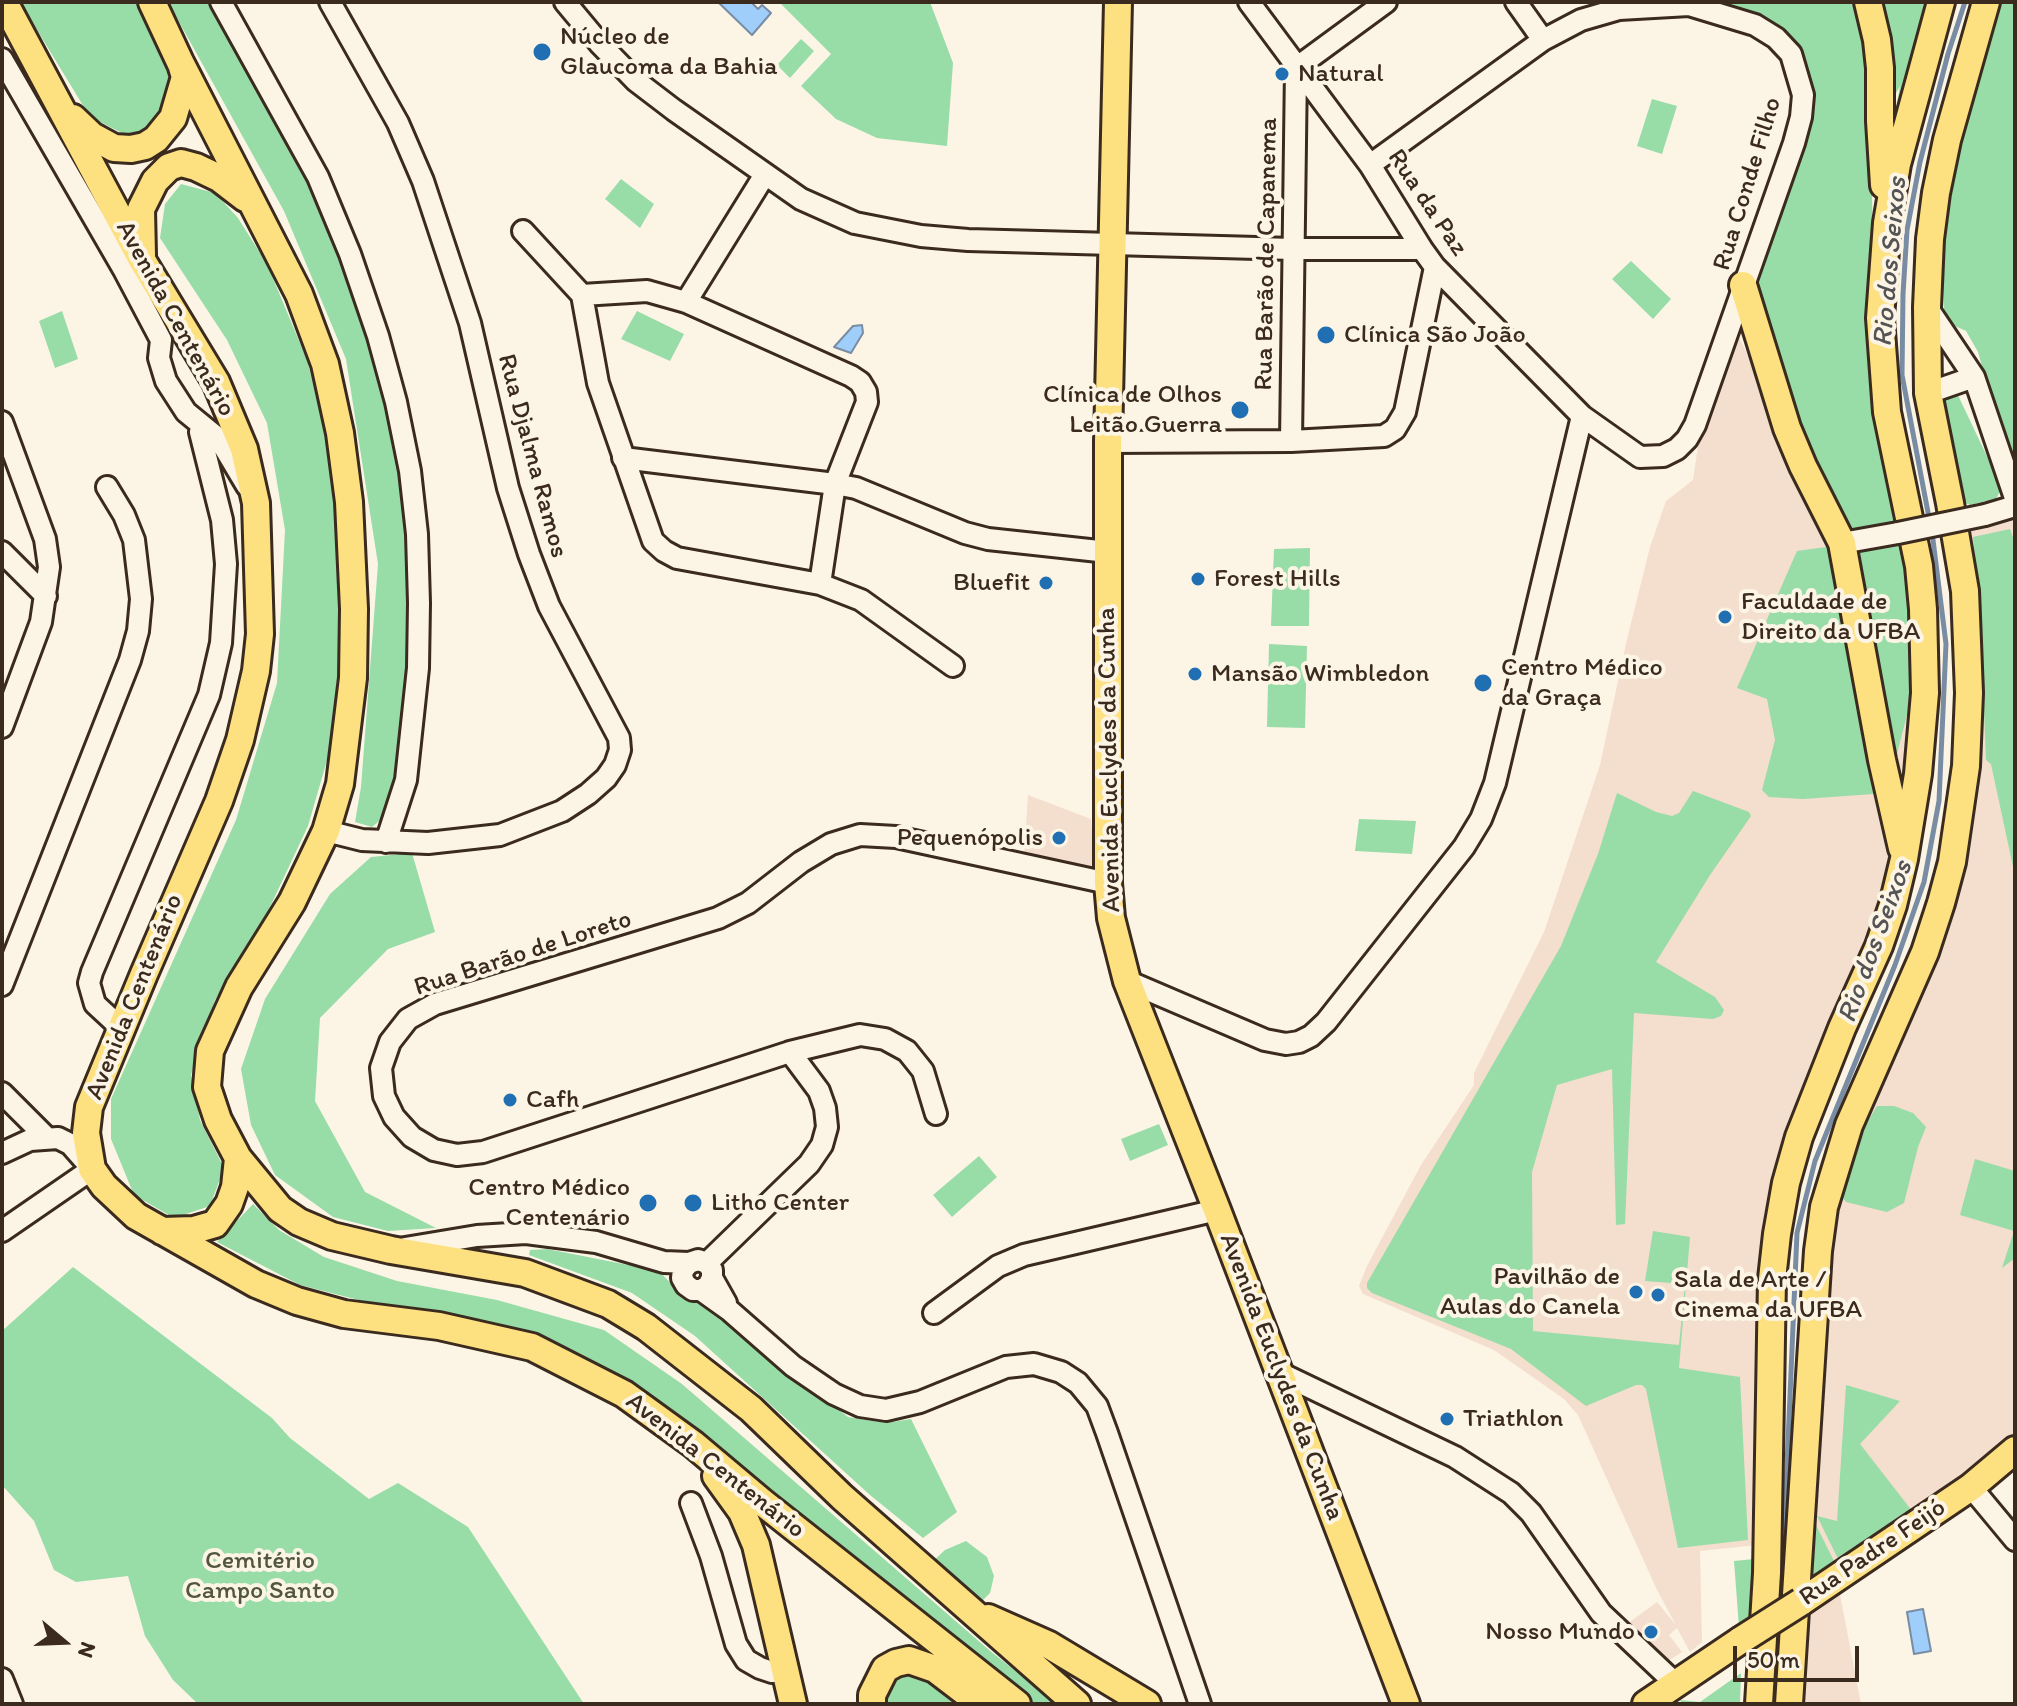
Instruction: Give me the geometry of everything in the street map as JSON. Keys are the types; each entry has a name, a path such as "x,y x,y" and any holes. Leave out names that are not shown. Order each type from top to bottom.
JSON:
{"main road":[{"name":"Avenida Centenário","path":"4,2 142,260 216,382 244,449 256,503 260,634 256,671 240,740 219,801 89,1107 86,1133 92,1169 136,1216 256,1284 297,1301 344,1314 439,1326 532,1347 624,1394 693,1444 1017,1704"},
{"path":"152,2 299,294 325,364 340,433 349,502 353,678 340,784 326,831 292,902 239,987 210,1051 207,1087 218,1120 238,1158 280,1209 299,1222 332,1236 391,1250 525,1273 608,1304 646,1327 751,1409 842,1497 1077,1704"},
{"name":"Avenida Euclydes da Cunha","path":"1118,2 1108,442 1108,883 1111,918 1127,981 1406,1704"},
{"path":"1868,2 1880,68 1887,223"},
{"path":"1759,1704 1767,1573 1772,1279 1777,1234 1786,1183 1799,1137 1842,1028 1879,946 1893,905 1913,811 1922,730 1926,660 1919,566 1895,461 1882,367 1880,318 1887,223 1897,164 1941,2"},
{"path":"1789,1704 1818,1251 1824,1207 1849,1125 1925,952 1941,903 1952,862 1966,766 1969,693 1965,591 1928,393 1927,307 1936,193 1947,140 1986,2"},
{"path":"61,107 92,136 114,148 145,146 156,139 173,118 185,77 180,62"},
{"path":"142,260 141,209 162,173 181,163 219,178 242,195 264,224"},
{"path":"1743,285 1787,428 1842,543 1904,859"},
{"path":"1729,326 1742,321 1758,334"},
{"path":"1874,713 1886,726 1922,730"},
{"path":"162,1231 194,1230 215,1224 229,1204 235,1187 238,1158"},
{"path":"693,1444 742,1512 756,1545 775,1616 793,1704"},
{"name":"Rua Padre Feijó","path":"1646,1704 1971,1487 2015,1450"},
{"path":"971,1612 1036,1638 1147,1704"},
{"path":"872,1704 872,1695 885,1669 909,1660 935,1669 981,1704"}],"street":[{"path":"221,2 318,177 350,254 378,336 410,471 417,548 418,668 406,780 386,842"},
{"name":"Rua Djalma Ramos","path":"326,831 386,842 467,841 500,835 562,811 588,794 611,772 620,750 619,738 549,606 529,554 508,488 470,323 423,181 398,123 330,2"},
{"path":"565,2 636,81 764,176 830,213 855,223 884,230 968,240 1293,249 1422,249"},
{"name":"Rua da Paz","path":"1249,2 1370,165 1435,267 1582,416"},
{"path":"1296,68 1386,2"},
{"path":"1516,2 1543,40"},
{"name":"Rua Conde Filho","path":"1370,165 1543,40 1581,20 1619,9 1689,5 1755,25 1776,38 1791,54 1803,95 1801,117 1695,425 1687,439 1663,456 1640,457 1582,416"},
{"path":"19,32 14,60 4,67 124,270 161,340 159,358 166,381 186,412 219,439 256,503"},
{"name":"Rua Barão de Capanema","path":"1291,441 1296,68"},
{"path":"686,302 764,176"},
{"path":"523,231 582,295 598,383 653,541 664,551 691,561 820,584 861,600 953,666"},
{"path":"1108,442 1291,441 1384,436 1395,429 1405,412 1435,267"},
{"path":"582,295 647,291 686,302 860,382 867,402 835,484 820,584"},
{"path":"1927,307 1974,377 2015,498"},
{"path":"1928,393 1974,377"},
{"path":"1127,981 1265,1040 1286,1044 1299,1042 1326,1022 1464,847 1481,819 1495,783 1582,416"},
{"path":"2,422 45,539 49,567 46,596 32,650 2,727"},
{"path":"122,1029 95,1004 89,983 209,695 225,613 222,520 200,432 202,425"},
{"path":"623,458 856,488 965,533 988,539 1108,552"},
{"path":"2,985 130,660 138,631 141,599 134,540 124,515 107,487"},
{"path":"1842,543 1985,515 2015,506"},
{"path":"2,552 46,596"},
{"name":"Rua Barão de Loreto","path":"936,1114 923,1071 907,1051 885,1039 860,1035 790,1052 483,1152 457,1155 434,1150 412,1137 394,1117 384,1096 381,1068 390,1042 408,1019 435,1004 718,918 748,903 801,862 831,844 860,835 896,837 1108,883"},
{"path":"698,1274 809,1164 822,1145 827,1127 825,1108 819,1091 790,1052"},
{"path":"2,1093 46,1137"},
{"path":"2,1153 30,1140 58,1138 70,1144 92,1169 2,1231"},
{"path":"934,1313 998,1266 1024,1255 1217,1210"},
{"path":"502,1268 497,1254 500,1244 512,1233"},
{"path":"391,1250 512,1233 596,1242 664,1262 698,1274 729,1310 793,1366 834,1394 860,1406 886,1410 920,1402 1006,1367 1034,1364 1061,1372 1078,1383 1097,1406 1200,1704"},
{"path":"1280,1373 1455,1457 1511,1493 1531,1513 1601,1613 1676,1684"},
{"path":"1971,1487 2015,1540"},
{"path":"691,1503 711,1556 736,1644 746,1660 760,1668 772,1672 785,1671"},
{"path":"2,1679 12,1704"}],"shaded area":[{"path":"1735,329 1780,421 1819,514 1905,555 1914,686 1903,818 1885,903 1795,1118 1757,1545 1700,1551 1702,1642 1690,1652 1677,1628 1669,1635 1682,1652 1668,1661 1649,1651 1623,1627 1657,1602 1676,1625 1657,1590 1578,1415 1564,1399 1494,1350 1363,1294 1359,1286 1421,1165 1474,1085 1474,1073 1544,932 1600,765 1650,547 1666,501 1693,480 1701,425"},
{"path":"2015,517 2015,1448 1797,1601 1834,1205 1980,761 1964,533"},
{"name":"Pequenópolis","path":"1028,795 1091,819 1095,871 1024,857"},
{"path":"1837,1579 1861,1704 1803,1704 1792,1680 1809,1598"}],"green space":[{"path":"20,2 135,2 170,61 174,77 169,105 146,134 124,134 90,117"},
{"path":"168,2 208,2 312,186 372,347 403,474 411,614 398,789 389,813 372,827 355,822 361,787 378,564 346,359 284,211"},
{"path":"779,2 930,2 953,63 947,146 877,138 836,119 801,86 831,54"},
{"path":"1711,2 1847,2 1853,5 1855,2 1934,2 1904,123 1895,115 1900,86 1871,139 1873,245 1902,519 1848,533 1812,466 1752,285 1809,112 1780,29 1745,11"},
{"path":"1999,2 2015,2 2015,465 2009,461 1978,352 1966,331 1955,326 1944,310 1942,251 1961,122"},
{"path":"801,39 814,51 790,78 777,65"},
{"path":"1652,99 1677,106 1662,154 1637,146"},
{"path":"621,179 654,204 640,228 605,199"},
{"path":"181,184 215,193 238,218 267,264 307,360 325,428 341,564 338,670 330,750 308,826 269,909 215,1000 191,1075 200,1120 224,1168 210,1206 174,1218 134,1195 111,1139 111,1099 236,820 277,683 285,530 267,423 227,340 160,238 165,204"},
{"path":"1631,261 1671,299 1653,319 1612,279"},
{"path":"62,311 78,359 55,368 39,321"},
{"path":"637,311 684,334 670,361 621,339"},
{"path":"1956,391 1993,469 2000,491 1996,499 1970,505 1958,500 1942,421 1943,392"},
{"path":"2010,529 2015,543 2015,876 1991,764 1986,760 1980,611 1973,537"},
{"path":"1906,536 1915,618 1908,711 1887,793 1803,799 1769,797 1762,790 1775,740 1767,699 1737,688 1797,551"},
{"path":"1310,548 1309,626 1271,626 1274,549"},
{"path":"1269,644 1307,646 1305,728 1267,727"},
{"path":"1693,791 1749,812 1751,816 1656,962 1715,997 1724,1010 1721,1016 1713,1019 1634,1013 1625,1224 1616,1225 1612,1069 1557,1085 1532,1172 1533,1331 1679,1345 1685,1284 1645,1281 1653,1231 1690,1237 1679,1368 1740,1377 1748,1540 1678,1548 1646,1389 1642,1385 1586,1406 1511,1349 1372,1293 1367,1283 1561,946 1598,854 1617,793 1656,812 1672,816 1679,813"},
{"path":"1359,819 1416,821 1412,854 1355,851"},
{"path":"412,853 435,932 388,949 320,1018 315,1101 365,1192 436,1228 388,1231 333,1217 275,1175 251,1125 241,1069 265,999 330,894 371,857"},
{"path":"1877,1106 1894,1106 1913,1113 1926,1127 1904,1203 1887,1212 1846,1202 1843,1198 1846,1176 1859,1136"},
{"path":"1159,1124 1168,1145 1130,1161 1121,1139"},
{"path":"979,1156 997,1177 952,1217 933,1195"},
{"path":"1975,1159 2015,1171 2015,1258 2002,1268 2014,1231 1960,1215"},
{"path":"253,1204 279,1230 324,1257 397,1281 497,1300 604,1330 682,1384 989,1650 1057,1704 1027,1704 631,1388 398,1310 300,1285 217,1242"},
{"path":"547,1249 659,1271 681,1294 703,1303 848,1417 886,1423 911,1419 957,1512 923,1538 870,1495 695,1336 632,1293 529,1255 530,1250"},
{"name":"Cemitério Campo Santo","path":"73,1267 272,1418 290,1438 369,1499 398,1483 468,1527 584,1704 198,1704 173,1680 145,1636 128,1576 76,1582 54,1570 34,1521 2,1485 2,1331"},
{"path":"1846,1385 1900,1401 1860,1444 1916,1516 1842,1567 1817,1516 1837,1521"},
{"path":"1812,1517 1838,1569 1800,1596"},
{"path":"966,1541 987,1557 994,1576 990,1593 981,1602 930,1564 945,1550"},
{"path":"1754,1559 1759,1621 1739,1627 1734,1561"},
{"path":"892,1665 928,1665 980,1704 881,1704"},
{"path":"1741,1673 1740,1704 1682,1704 1680,1700 1700,1702"}],"water":[{"path":"718,2 751,2 758,9 762,5 771,13 752,35"},
{"path":"862,325 863,333 851,353 834,347 853,326"},
{"path":"1923,1609 1931,1651 1914,1654 1907,1612"}],"waterway":[{"name":"Rio dos Seixos","path":"1930,523 1902,375 1907,230 1920,162 1965,2"},
{"name":"Rio dos Seixos","path":"1781,1605 1797,1233 1815,1161 1895,965 1924,882 1939,801 1946,644 1932,532"},
{"name":"Rio dos Seixos","path":"1774,1704 1780,1627"}],"place":[{"name":"Núcleo de Glaucoma da Bahia","path":"542,52"},
{"name":"Natural","path":"1282,74"},
{"name":"Clínica São João","path":"1326,335"},
{"name":"Clínica de Olhos Leitão Guerra","path":"1240,410"},
{"name":"Forest Hills","path":"1198,579"},
{"name":"Bluefit","path":"1046,583"},
{"name":"Faculdade de Direito da UFBA","path":"1725,617"},
{"name":"Mansão Wimbledon","path":"1195,674"},
{"name":"Centro Médico da Graça","path":"1483,683"},
{"name":"Pequenópolis","path":"1059,838"},
{"name":"Cafh","path":"510,1100"},
{"name":"Centro Médico Centenário","path":"648,1203"},
{"name":"Litho Center","path":"693,1203"},
{"name":"Pavilhão de Aulas do Canela","path":"1636,1292"},
{"name":"Sala de Arte / Cinema da UFBA","path":"1658,1295"},
{"name":"Triathlon","path":"1447,1419"},
{"name":"Nosso Mundo","path":"1651,1632"}]}
